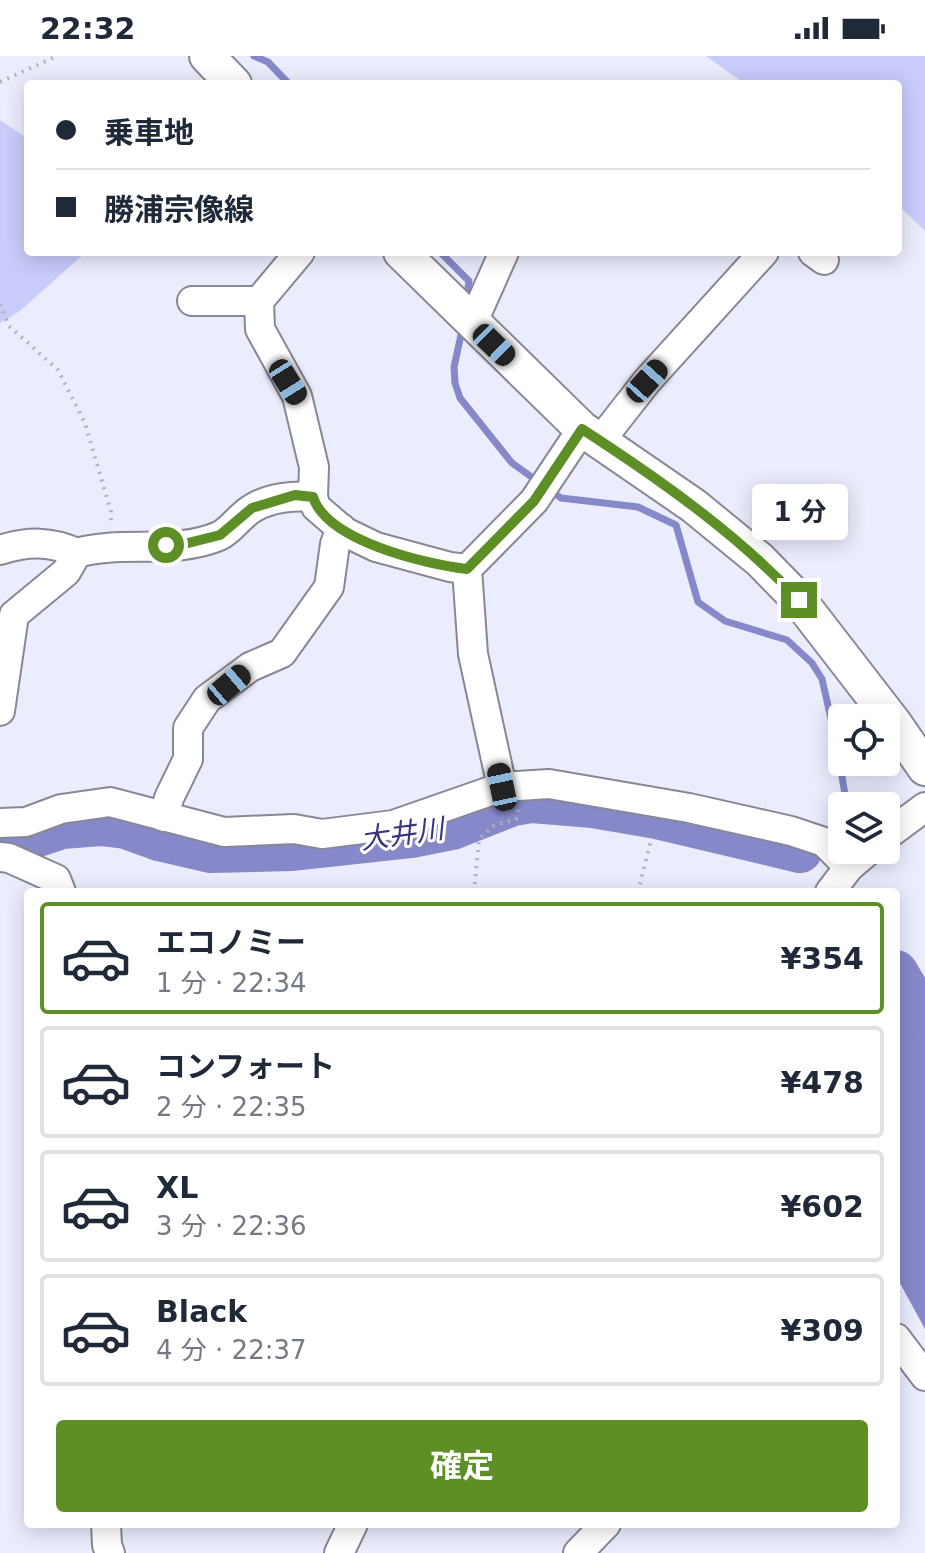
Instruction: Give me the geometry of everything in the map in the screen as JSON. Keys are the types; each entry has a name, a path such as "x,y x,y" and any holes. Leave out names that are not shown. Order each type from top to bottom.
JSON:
{"main road":[{"path":"207,56 230,80"},
{"path":"405,256 472,324 591,435 694,506 760,560 799,600 925,768"}],"street":[{"path":"297,256 259,301 260,329 297,396 314,467 313,497 316,507 341,528 376,547 467,569"},
{"path":"472,324 502,256"},
{"path":"512,786 473,654 467,569 534,501 551,475 647,381 760,256"},
{"path":"192,301 259,301"},
{"path":"0,550 11,546 55,543 77,553 199,541 220,535 252,508 295,495 313,497"},
{"path":"164,817 169,798 188,759 188,728 207,699 250,667 282,653 329,587 335,544 341,528"},
{"path":"0,711 14,615 66,572 77,553"},
{"path":"0,823 26,822 61,809 110,802 224,832 294,829 322,834 393,825 512,786 549,784 689,808 791,831 828,844"},
{"path":"900,826 925,807"},
{"path":"0,857 56,879 59,888"},
{"path":"833,888 854,864"},
{"path":"900,1343 925,1376"},
{"path":"106,1528 110,1553"},
{"path":"339,1553 351,1528"},
{"path":"578,1553 602,1528"}],"path":[{"path":"0,82 57,56"},
{"path":"0,304 9,326 58,370 85,423 111,512 111,532 106,548"},
{"path":"474,888 479,839 493,826 516,819 512,786"},
{"path":"639,888 651,840"}],"shaded area":[{"path":"706,56 925,56 925,231 902,209 902,80 739,80"},
{"path":"0,120 24,136 24,256 82,256 20,311 0,323"},
{"path":"919,994 925,996 925,1329 900,1283 900,1014"}],"waterway":[{"path":"254,56 268,62 285,80"},
{"path":"444,256 469,281 466,302"},
{"path":"463,326 454,367 460,398 512,463 540,483"},
{"path":"550,490 561,498 638,507 676,525 698,602 725,621 787,640 812,663 822,679 845,792"},
{"name":"大井川","path":"0,844 13,843 62,827 101,824 126,827 159,839 211,851 293,849 412,836 452,828 513,804 532,801 593,806 657,817 800,851"},
{"name":"大井川","path":"900,979 925,1021"}],"route":[{"path":"166,545 220,535 252,508 295,495 313,497 316,507 345,532 376,547 467,569 534,501 582,429 694,506 760,560 799,600"}]}
